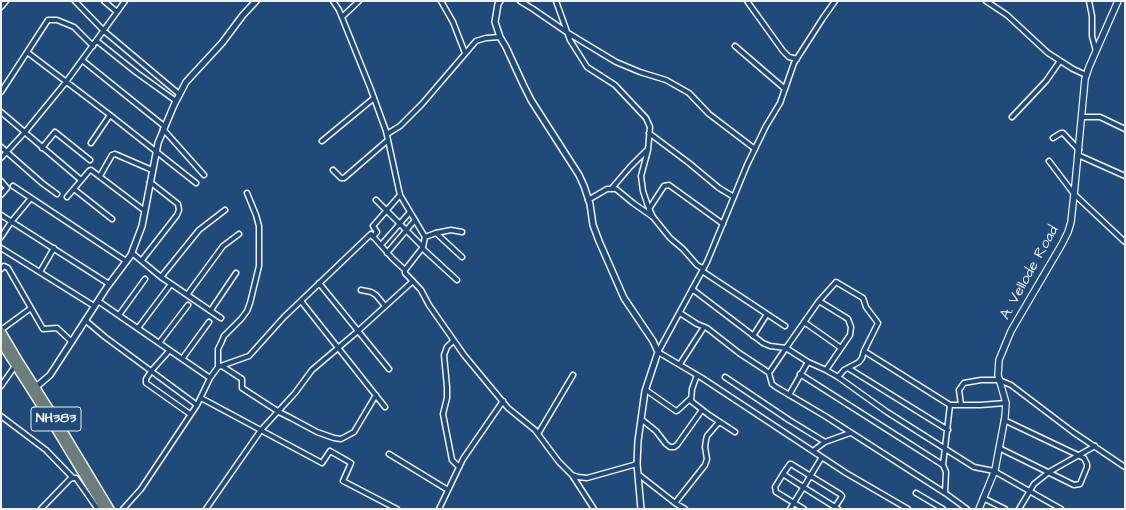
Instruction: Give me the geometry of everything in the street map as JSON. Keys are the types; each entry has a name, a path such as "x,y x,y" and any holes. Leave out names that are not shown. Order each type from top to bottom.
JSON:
{"highway":[{"name":"NH383","path":"1,330 36,387 39,397"},
{"name":"NH383","path":"1,343 15,366 39,397 101,506 110,509"}],"main road":[{"name":"A. Vellode Road","path":"979,509 994,471 1000,448 1006,403 999,380 998,367 1002,351 1026,305 1062,244 1070,222 1079,153 1086,75 1118,1"}],"street":[{"path":"1,7 6,1"},
{"path":"75,1 104,31 179,94"},
{"path":"104,1 117,12"},
{"path":"1,158 25,132 66,82 94,46 125,1"},
{"path":"36,387 50,375 98,300 132,253 142,226 156,152 164,128 179,94 186,82 222,44 243,15 256,1"},
{"path":"333,1 342,17 387,134 400,195 425,237 422,247 405,270"},
{"path":"342,17 358,1"},
{"path":"441,1 454,22 466,53"},
{"path":"500,1 498,4 496,22 500,37 531,100 579,175 588,200 593,225 624,298 654,341 658,352 680,364 846,473 908,509"},
{"path":"520,1 568,33 628,67 666,80 689,93 709,114 755,149"},
{"path":"556,1 570,40 587,67 614,85 646,118 650,128 648,150 641,176 643,190 653,217 670,238 683,249 697,265 786,326"},
{"path":"747,1 783,51 790,57 797,59"},
{"path":"641,509 637,464 638,441 646,390 658,352 703,269 755,149 780,103 794,63 822,18 835,1"},
{"path":"986,1 1007,15 1048,53 1073,69 1086,75"},
{"path":"1089,1 1092,16 1092,36 1096,52"},
{"path":"1,92 48,20 57,20 74,28 94,46"},
{"path":"387,134 400,126 422,104 476,41 486,38 500,37"},
{"path":"97,41 137,73 176,101"},
{"path":"735,46 785,89"},
{"path":"27,52 196,183"},
{"path":"82,60 164,128 204,175"},
{"path":"1012,117 1046,81 1060,60"},
{"path":"322,141 374,98"},
{"path":"1,112 81,180"},
{"path":"90,143 110,115"},
{"path":"1082,117 1100,117 1125,129"},
{"path":"42,148 55,132 90,160"},
{"path":"649,133 719,188 734,197"},
{"path":"1053,138 1059,133 1063,133 1079,153 1125,176"},
{"path":"333,170 341,178 344,178 388,140"},
{"path":"1,148 57,194"},
{"path":"612,188 630,167 648,150"},
{"path":"100,176 112,156 115,154 152,170"},
{"path":"1049,161 1074,194 1125,242"},
{"path":"67,198 91,170 145,211"},
{"path":"1,181 7,188 1,195"},
{"path":"142,260 177,215 179,210 178,204 150,182"},
{"path":"649,209 664,186 669,185 723,224"},
{"path":"13,186 126,262"},
{"path":"74,189 112,219"},
{"path":"588,200 606,189 616,189 653,217"},
{"path":"220,366 218,349 224,336 241,320 247,311 258,266 259,226 247,193"},
{"path":"373,237 377,232 373,226 400,195"},
{"path":"1,237 11,222 31,198"},
{"path":"376,200 457,280"},
{"path":"162,277 199,230 225,210"},
{"path":"381,245 410,212"},
{"path":"1,215 109,284"},
{"path":"387,253 415,220"},
{"path":"425,237 451,230 462,232"},
{"path":"436,233 462,257"},
{"path":"187,295 223,246 239,234"},
{"path":"123,509 141,489 197,405 210,378 220,366 249,356 284,317 371,234 387,253 405,270 405,273 421,290 429,305 464,356 508,408 524,420 538,434 559,462 572,475 594,509"},
{"path":"1,248 94,306"},
{"path":"40,272 54,248"},
{"path":"132,253 171,284 221,318"},
{"path":"1,269 4,266 8,268 43,329 57,328 72,342"},
{"path":"211,310 236,273"},
{"path":"119,315 145,279"},
{"path":"206,509 261,430 279,412 312,370 358,331 413,280"},
{"path":"769,373 819,301 836,282 862,298 866,307 878,323 862,358 859,362 848,368 838,377"},
{"path":"319,283 389,369"},
{"path":"138,328 171,284"},
{"path":"692,289 766,345 786,348 808,362 826,370 887,412 974,467 994,471 1061,509"},
{"path":"361,290 371,292 376,295 385,306"},
{"path":"98,300 169,351 210,378"},
{"path":"301,301 385,407"},
{"path":"819,301 845,317 849,322 851,331 826,370"},
{"path":"159,343 188,306"},
{"path":"1,330 31,308"},
{"path":"680,313 696,324 704,327 769,373 772,384 945,492 967,509"},
{"path":"753,336 767,314"},
{"path":"85,320 105,337 152,370 197,405"},
{"path":"182,359 209,322"},
{"path":"804,322 841,348"},
{"path":"680,364 704,327"},
{"path":"453,341 447,347 444,355 447,398 443,414 452,460 459,467"},
{"path":"169,351 152,370 146,379 146,382 190,414"},
{"path":"864,351 950,405 980,406 1006,403"},
{"path":"789,395 808,362"},
{"path":"1,386 15,366"},
{"path":"220,366 242,379 242,388 279,412 321,434 334,438 341,438 354,432 376,395"},
{"path":"848,368 948,430"},
{"path":"800,374 943,465"},
{"path":"538,434 573,375"},
{"path":"697,375 693,385 691,398 692,403 734,432"},
{"path":"726,377 789,420 825,442"},
{"path":"960,405 959,390 964,383 981,380 999,380 1011,385 1073,432 1125,467"},
{"path":"646,390 676,411 691,398"},
{"path":"201,398 322,463 330,451 351,463 343,482 397,509"},
{"path":"438,509 463,459 503,401"},
{"path":"945,492 946,472 943,465 950,405"},
{"path":"641,419 656,431 666,444 670,447 674,447 702,410"},
{"path":"1,416 46,450 73,478 76,478 101,506"},
{"path":"1000,448 1074,485 1080,484 1087,464 1084,458 1004,420"},
{"path":"675,504 705,465 707,459 705,447 707,436 719,422"},
{"path":"813,451 825,442 850,433"},
{"path":"1019,509 1039,480 1049,472 1095,446"},
{"path":"389,454 448,490"},
{"path":"790,509 822,457"},
{"path":"572,475 587,478 637,464"},
{"path":"783,474 837,508 842,496 790,464 783,474 775,487 775,490 804,509"},
{"path":"638,474 675,504 685,509"},
{"path":"41,509 70,479 73,478"},
{"path":"916,493 943,509"},
{"path":"984,498 1005,509"}]}
